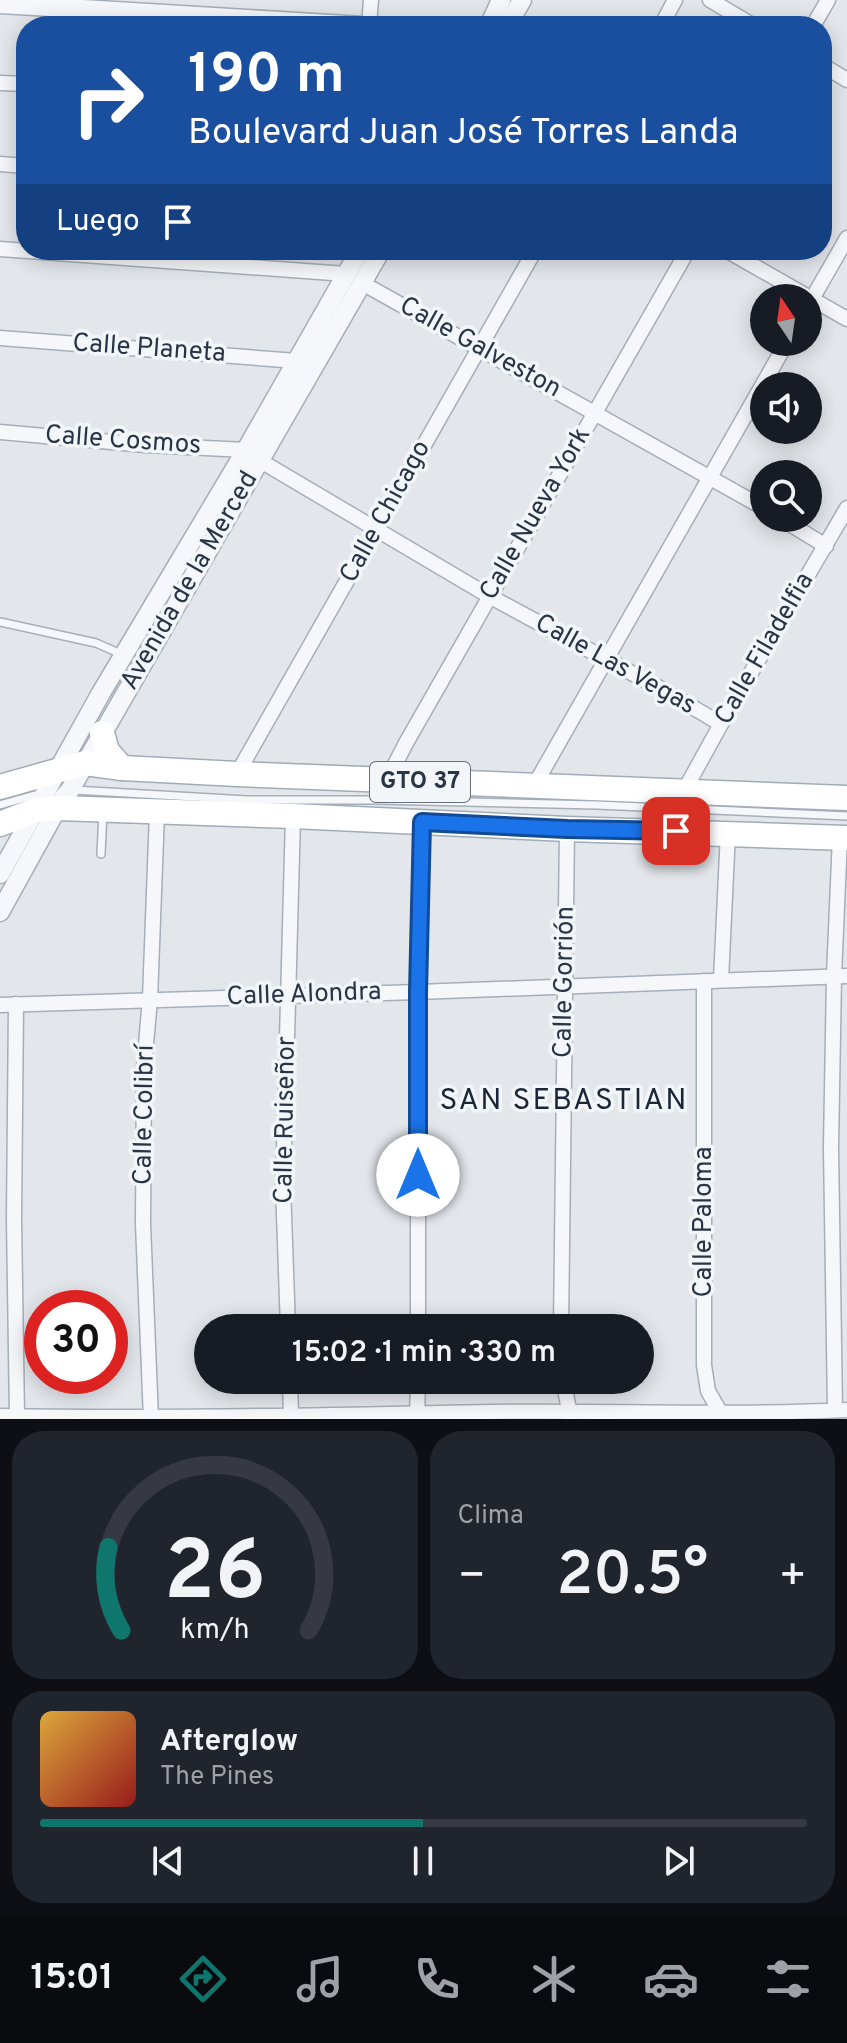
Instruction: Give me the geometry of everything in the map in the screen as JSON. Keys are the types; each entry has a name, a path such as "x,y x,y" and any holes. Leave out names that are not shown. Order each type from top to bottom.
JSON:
{"main road":[{"path":"102,733 107,751 122,768"},
{"name":"GTO 37","path":"0,824 54,794 85,763 237,774 350,799 384,800 534,786 847,798"},
{"name":"GTO 37","path":"0,787 54,794 104,810 293,816 350,799 384,800 422,822 567,829 728,832 845,830"}],"street":[{"path":"710,0 737,16"},
{"path":"0,4 196,8 270,16"},
{"path":"820,284 847,238"},
{"path":"134,260 354,278"},
{"name":"Avenida de la Merced","path":"85,763 253,455 354,278 358,260"},
{"name":"Avenida de la Merced","path":"0,912 54,794 123,656 253,455 297,361 354,278 371,260"},
{"name":"Calle Chicago","path":"237,774 529,260"},
{"name":"Calle Nueva York","path":"384,800 394,763 682,260"},
{"path":"742,260 781,284"},
{"name":"Calle Galveston","path":"354,278 750,500"},
{"path":"822,308 847,319"},
{"name":"Calle Planeta","path":"0,338 297,361"},
{"path":"534,786 779,356"},
{"name":"Calle Cosmos","path":"0,432 253,455"},
{"name":"Calle Las Vegas","path":"253,455 489,596 721,724"},
{"name":"Calle Filadelfia","path":"684,791 847,508"},
{"path":"803,532 826,546"},
{"name":"Avenida de la Merced","path":"0,874 54,794"},
{"name":"Calle Colibrí","path":"151,1419 143,1224 144,1067 150,999 157,812"},
{"name":"Calle Ruiseñor","path":"288,1314 283,1186 293,816"},
{"path":"418,1314 418,992 422,822"},
{"name":"Calle Gorrión","path":"561,1314 567,829"},
{"path":"0,1416 151,1419 720,1416 800,1415 841,1410 831,1148 841,976 845,830"},
{"path":"721,980 728,832"},
{"name":"Calle Alondra","path":"0,1005 841,976"},
{"name":"Calle Paloma","path":"704,981 704,1365 708,1391 720,1416"},
{"path":"16,1004 14,1219 17,1417"},
{"path":"290,1394 291,1417"},
{"path":"417,1416 418,1394"},
{"path":"566,1394 571,1415"}],"lane":[{"path":"0,622 96,643 123,656"},
{"path":"0,805 54,794 231,800 350,799"},
{"path":"384,800 597,805 845,830"},
{"path":"101,854 104,810"}],"district":[{"name":"SAN SEBASTIAN","path":"564,1101"}],"route":[{"path":"418,1175 422,822 676,831"}]}
